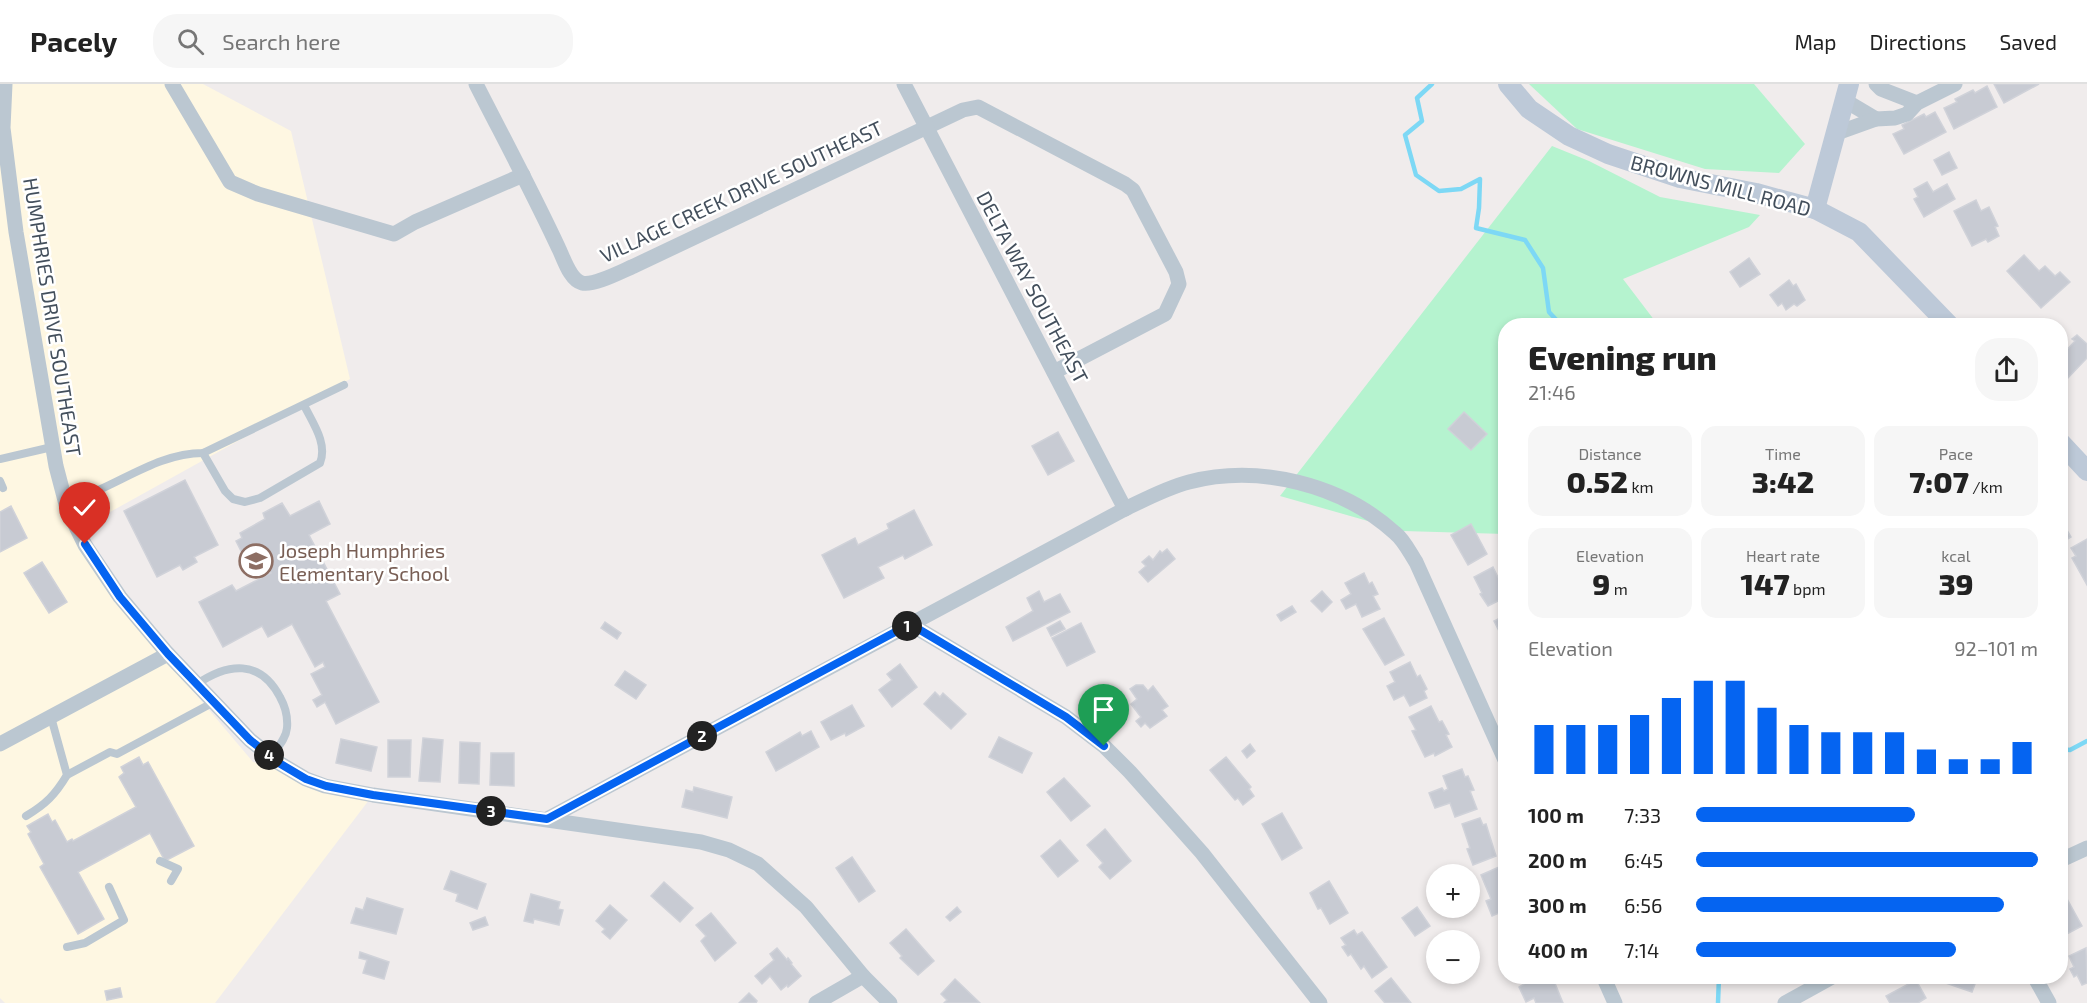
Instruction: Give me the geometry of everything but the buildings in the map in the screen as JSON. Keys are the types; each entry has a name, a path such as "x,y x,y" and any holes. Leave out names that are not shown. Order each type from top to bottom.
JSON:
{"street":[{"name":"HUMPHRIES DRIVE SOUTHEAST","path":"5,84 3,128 15,221 52,447 65,501 85,544 120,597 168,654 250,740 271,757 306,779 326,786 373,795 701,842 729,850 758,864 806,907 863,976 890,1003"},
{"path":"172,84 230,182 258,194 394,234 415,222 523,175"},
{"name":"VILLAGE CREEK DRIVE SOUTHEAST","path":"476,84 574,278 581,283 591,283 634,266 963,110 978,107 1133,190 1176,272 1179,284 1165,314 1054,372"},
{"name":"DELTA WAY SOUTHEAST","path":"904,84 1125,509"},
{"name":"BROWNS MILL ROAD","path":"1508,84 1529,109 1569,136 1608,154 1680,178 1756,193 1815,209 1859,232 1942,318"},
{"path":"1876,84 1917,103"},
{"path":"1836,133 1876,119 1895,118 1907,114 1917,103 1955,84"},
{"path":"1815,209 1847,92 1876,119"},
{"path":"2068,451 2087,471"},
{"path":"547,819 1159,492 1190,482 1233,476 1279,479 1324,490 1364,509 1397,534 1416,562 1498,744"},
{"path":"910,624 1066,717 1104,746 1202,853 1320,1003"},
{"path":"0,744 168,654"},
{"path":"2068,857 2087,848"},
{"path":"816,1003 863,976"},
{"path":"1607,984 1615,1003"},
{"path":"1785,1003 1819,984"},
{"path":"2038,984 2049,1003"}],"lane":[{"path":"65,501 98,490 173,456 203,453 344,385"},
{"path":"203,453 225,491 233,499 245,502 260,498 320,462 322,443 304,405"},
{"path":"0,459 52,447"},
{"path":"197,684 211,674 232,668 253,671 270,682 284,705 287,730 271,757"},
{"path":"26,816 43,806 57,791 67,775 110,752 117,753 214,702"},
{"path":"51,717 67,775"},
{"path":"160,861 178,869 171,881"},
{"path":"67,947 85,943 124,920 109,887"}],"shaded area":[{"path":"0,84 203,84 291,131 350,379 83,527 138,626 253,762 372,796 215,1003 5,1003 0,998"}],"green space":[{"path":"1529,84 1754,84 1805,144 1779,173 1705,169 1577,129"},
{"path":"1552,146 1589,161 1660,197 1760,215 1749,227 1623,279 1653,318 1498,318 1498,534 1403,531 1280,496"}],"waterway":[{"path":"1432,84 1417,98 1422,121 1405,135 1416,175 1439,191 1461,189 1480,179 1476,228 1525,240 1543,268 1549,312 1555,318"},
{"path":"2068,750 2087,741"},
{"path":"1718,1003 1719,984"}],"place":[{"name":"Joseph Humphries Elementary School","path":"256,561"}],"route":[{"path":"85,544 120,597 168,654 250,740 279,763 306,779 326,786 373,795 547,819 910,624 1066,717 1104,746"}]}
